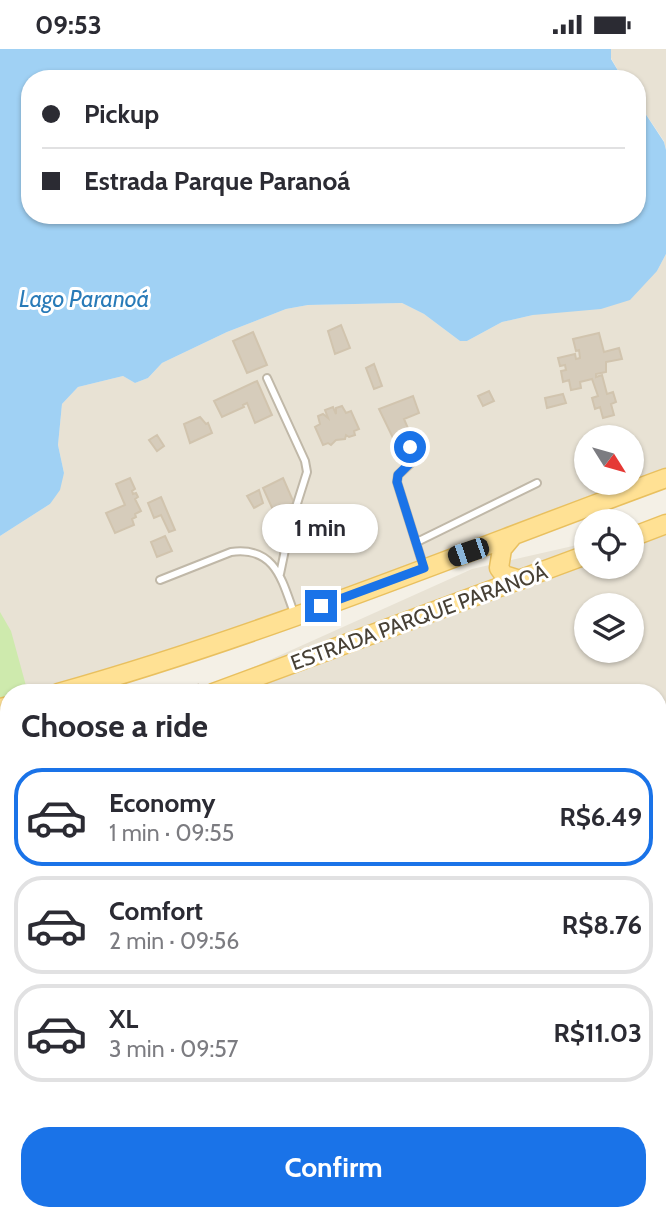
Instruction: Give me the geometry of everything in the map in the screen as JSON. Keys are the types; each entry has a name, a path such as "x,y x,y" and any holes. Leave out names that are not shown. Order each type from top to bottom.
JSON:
{"main road":[{"name":"ESTRADA PARQUE PARANOÁ","path":"90,684 149,667 295,615 666,478"},
{"path":"644,532 666,524"},
{"path":"512,537 502,549 499,568 504,575 520,580"},
{"name":"ESTRADA PARQUE PARANOÁ","path":"237,684 574,560"}],"lane":[{"path":"267,378 305,461 307,472 290,526 280,573"},
{"path":"410,447 412,461 398,475 397,482 424,568"},
{"path":"417,542 537,483"},
{"path":"160,580 231,552 243,550 263,557 276,567 295,615"}],"shaded area":[{"path":"611,49 666,49 666,150 664,141 646,114 646,70 618,70 611,58"},
{"path":"666,254 666,469 644,478 644,425 574,425 574,495 601,495 125,684 0,684 0,536 50,504 64,473 58,445 62,404 78,387 123,376 135,383 148,378 162,363 227,332 286,309 308,305 402,303 424,314 460,341 467,341 502,322 533,315 657,271"},
{"path":"666,525 666,684 216,684 472,569 574,546 574,579 644,579 644,530"}],"green space":[{"path":"0,612 11,631 26,684 0,684"}],"water":[{"name":"Lago Paranoá","path":"0,49 611,49 611,59 618,70 21,70 21,224 646,224 646,115 664,142 666,150 666,254 657,271 630,300 601,309 533,315 502,322 467,341 460,341 424,314 402,303 308,305 286,309 227,332 162,363 148,378 135,383 123,376 78,387 62,404 58,445 64,473 60,490 50,504 0,536"}],"building":[{"path":"341,325 350,348 335,354 328,331"},
{"path":"253,332 267,365 247,373 233,341"},
{"path":"599,333 604,352 619,348 622,359 606,362 606,372 596,374 596,377 602,375 607,394 613,392 616,402 611,404 614,415 603,418 600,407 595,409 592,398 598,396 592,379 580,382 581,388 571,390 569,380 563,382 561,371 566,370 565,365 560,366 558,358 575,354 576,359 580,358 573,339"},
{"path":"374,364 382,386 374,389 366,368"},
{"path":"257,381 272,415 255,423 247,403 222,417 214,401"},
{"path":"489,391 494,401 483,406 478,396"},
{"path":"563,394 566,403 547,408 545,398"},
{"path":"413,396 419,413 404,419 410,433 397,442 379,409"},
{"path":"342,406 346,413 351,411 359,429 354,431 355,435 346,435 345,439 336,440 331,445 323,445 315,427 320,424 318,416 323,414 328,418 325,410 333,407 336,414 336,408"},
{"path":"200,417 208,423 212,433 190,443 184,424"},
{"path":"157,435 164,446 157,451 149,440"},
{"path":"130,478 135,489 133,494 136,493 138,497 135,499 141,511 132,519 134,525 115,533 106,513 125,505 116,484"},
{"path":"283,478 294,503 274,512 263,488"},
{"path":"259,490 263,503 254,508 247,496"},
{"path":"161,497 175,530 169,532 161,515 154,518 148,503"},
{"path":"165,536 172,551 157,557 151,542"}],"route":[{"path":"321,606 424,568 397,482 398,475 412,461 410,447"}]}
